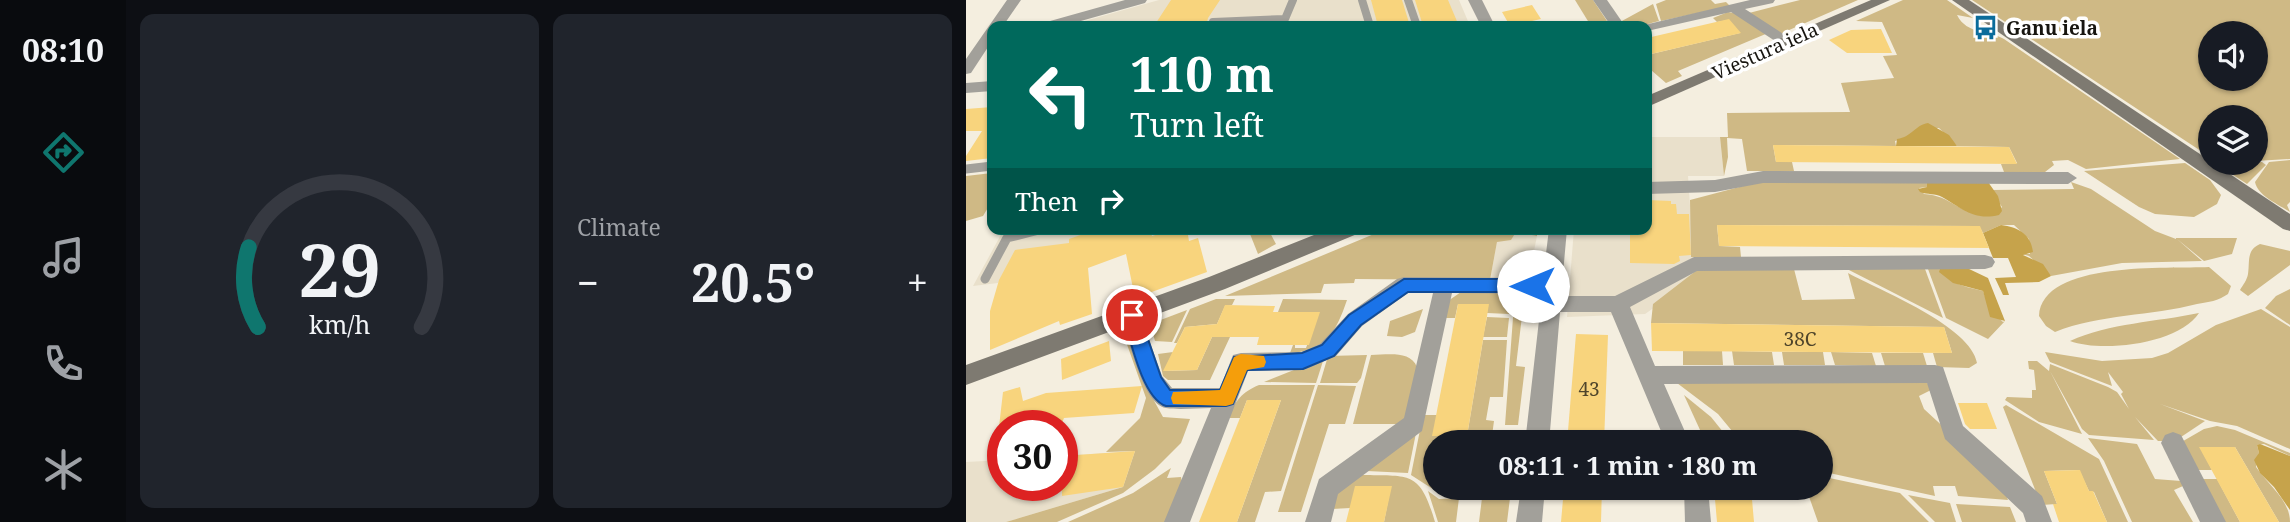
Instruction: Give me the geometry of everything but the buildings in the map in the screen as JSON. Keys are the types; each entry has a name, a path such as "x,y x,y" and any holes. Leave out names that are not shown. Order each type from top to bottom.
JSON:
{"street":[{"path":"999,21 1014,0"},
{"path":"1066,21 1140,0"},
{"path":"1475,0 1486,21"},
{"path":"1600,0 1615,21"},
{"path":"1652,26 1768,0"},
{"name":"Viestura iela","path":"1652,101 1883,0"},
{"path":"1959,0 2290,224"},
{"path":"1734,8 1786,42"},
{"path":"969,62 987,41"},
{"path":"966,88 987,86"},
{"path":"1652,188 1715,186 1763,177 2068,178"},
{"path":"966,375 1132,315 1335,235"},
{"path":"1538,430 1557,235"},
{"path":"1177,522 1241,362 1303,361 1328,351 1355,320 1404,285 1552,295 1618,304 1694,264 1985,262"},
{"path":"1318,522 1328,487 1414,424 1444,286"},
{"path":"1618,304 1672,430"},
{"path":"1132,315 1153,380 1166,398 1226,398"},
{"path":"1648,375 1934,374 1953,432 2033,505 2039,522"},
{"path":"2173,443 2214,522"},
{"path":"1529,522 1532,500"},
{"path":"1697,500 1698,522"}],"lane":[{"path":"1237,21 1285,19 1293,0"},
{"path":"1362,0 1368,21"},
{"path":"1408,0 1415,21"},
{"path":"966,169 987,167"},
{"path":"985,279 1007,238 1019,235"}],"shaded area":[{"path":"1159,0 1459,0 1468,21 1085,21"},
{"path":"1575,0 1593,0 1607,21 1588,21"},
{"path":"1666,0 1711,0 1715,4 1726,2 1730,6 1661,21 1656,4"},
{"path":"1800,0 1858,0 1780,34 1749,13"},
{"path":"1903,0 1947,0 1973,18 1957,15 1966,26 2004,39 2180,159 2086,169 2068,160 2052,161 2054,165 2045,172 2004,172 2001,164 2017,163 2009,147 1957,146 1939,128 1918,128 1907,138 1895,141 1896,146 1773,145 1776,162 1792,162 1794,171 1747,171 1742,139 1727,138 1728,157 1724,176 1720,137 1728,137 1727,113 1850,112 1841,83 1894,78 1883,56 1897,55 1882,22 1856,21"},
{"path":"1972,0 2290,0 2290,159 2268,160 2268,105 2198,105 2198,149"},
{"path":"1653,4 1659,21 1652,23 1622,21"},
{"path":"1728,12 1734,13 1768,33 1678,71 1682,76 1666,83 1652,71 1652,54 1740,33 1729,20 1717,22 1713,18"},
{"path":"1928,123 1949,135 1957,146 1896,146 1897,139"},
{"path":"1652,137 1720,137 1724,176 1688,176 1695,279 1645,314 1567,317 1574,235 1652,235"},
{"path":"2290,160 2290,202 2287,205 2290,212 2264,196 2257,187 2255,182 2260,175 2268,175 2269,162"},
{"path":"2185,163 2198,172 2198,175 2210,180 2221,195 2217,204 2194,217 2155,214 2139,207 2084,171"},
{"path":"987,174 987,209 983,216 966,221 966,176"},
{"path":"2233,175 2256,175 2247,184"},
{"path":"1762,181 1927,181 1927,187 1919,188 1924,194 1942,198 1982,216 1993,216 2002,207 1991,190 2074,189 2071,182 2091,189 2155,231 2176,239 2237,238 2232,254 2204,261 2177,239 2202,261 2122,263 2051,276 2029,256 2022,254 2030,254 2029,239 2014,225 2001,225 1983,233 1979,226 1717,225 1719,246 1740,247 1741,257 1691,257 1690,200"},
{"path":"1927,181 1988,182 1998,196 2002,211 1999,215 1975,215 1939,196 1920,192 1918,189 1927,187"},
{"path":"2001,225 2018,230 2030,240 2033,252 2023,255 2043,264 2051,276 2039,282 2005,283 2009,295 2003,295 1995,278 2016,277 2008,258 1993,258 1983,233"},
{"path":"1001,235 1146,235 1072,262 1000,280 998,283 973,286"},
{"path":"1250,235 1271,235 1276,244 1258,254"},
{"path":"1372,235 1514,235 1511,240 1497,242 1490,280 1355,279 1354,283 1324,284 1321,293 1225,296"},
{"path":"1510,235 1537,236 1528,280 1490,280 1497,242"},
{"path":"2260,244 2290,251 2290,265 2248,296 2240,290 2247,276 2252,250"},
{"path":"2209,267 2231,286 2228,294 2213,301 2108,318 2055,332 2046,326 2039,316 2046,298 2061,285 2084,276 2110,271"},
{"path":"1967,268 1988,278 2005,321 1990,317 1983,291 1953,283 1939,272 1940,269"},
{"path":"1794,269 1802,300 1855,299 1848,273 1942,323 1971,349 1977,363 1969,368 1937,367 1933,353 1952,353 1944,327 1651,323 1653,304 1697,270"},
{"path":"1847,269 1925,269 1943,318"},
{"path":"1928,269 1940,269 1953,281 1983,291 1989,308 2005,321 1988,339 1946,318"},
{"path":"2290,289 2290,325 2265,308 2276,296"},
{"path":"1511,291 1509,314 1487,313 1488,304 1458,304 1455,318 1444,318 1448,301 1461,292"},
{"path":"1515,291 1525,291 1516,366 1525,367 1518,425 1505,425"},
{"path":"1216,299 1235,299 1232,305 1225,306 1217,324 1185,327 1177,343 1174,343 1190,309"},
{"path":"1283,299 1347,300 1339,322 1328,338 1313,348 1290,353 1293,345 1295,348 1306,348 1319,312 1278,312"},
{"path":"1423,309 1415,332 1402,337 1387,336 1390,321"},
{"path":"2261,309 2290,327 2290,449 2237,426 2210,421 2160,404 2205,421 2175,441 2158,441 2135,417 2154,440 2089,435 2082,429 2050,371 2082,434 2039,422 2005,400 2007,397 2032,398 2032,390 2036,390 2034,370 2029,369 2028,361 2037,361 2049,371 2050,364 2108,387 2117,392 2129,409 2121,394 2123,392 2108,372 2112,386 2050,362 2045,352 2102,361 2152,358 2168,353 2216,325"},
{"path":"1187,310 1172,342 1155,341 1150,324"},
{"path":"2199,313 2189,324 2158,339 2120,346 2084,345 2070,341 2101,330"},
{"path":"1487,317 1509,318 1507,337 1483,337"},
{"path":"1129,332 1146,386 1163,417 1190,419 1181,443 1155,469 1123,493 1057,522 1006,522 1123,487 1135,451 1106,452 1140,418 1146,398 1124,336 1120,337"},
{"path":"1212,337 1230,337 1210,380 1168,380 1163,376 1158,354 1173,352 1164,371 1197,370"},
{"path":"1483,340 1507,340 1503,397 1490,397 1486,420 1494,421 1493,430 1468,430"},
{"path":"1683,351 1722,351 1723,365 1683,365"},
{"path":"1732,351 1772,352 1774,365 1734,365"},
{"path":"1782,352 1823,352 1825,365 1784,365"},
{"path":"1831,352 1872,353 1876,366 1835,365"},
{"path":"1881,353 1923,353 1927,366 1885,366"},
{"path":"1367,355 1357,383 1320,383 1328,356"},
{"path":"1371,355 1404,356 1417,367 1407,418 1399,424 1353,424"},
{"path":"1324,358 1316,383 1264,382"},
{"path":"1926,382 1933,389 1919,396 1924,409 2001,480 2008,500 1958,496 1955,486 1933,486 1935,496 1833,474 1833,430 1731,430 1718,414 1677,383"},
{"path":"1259,385 1315,385 1281,491 1265,492 1255,522 1237,522 1281,400 1247,400 1240,418 1228,418 1240,398"},
{"path":"1318,385 1356,386 1345,424 1329,424 1301,512 1278,512"},
{"path":"1684,395 1711,417 1722,430 1700,430"},
{"path":"2006,405 2099,459 2128,522 2107,522 2094,492 2089,491 2079,470 2044,471 2057,504 2041,505 2003,407"},
{"path":"1423,415 1437,415 1434,430 1423,430 1423,483 1411,475"},
{"path":"2217,426 2235,430 2290,453 2290,456 2264,444 2257,445 2259,453 2256,467 2282,500 2290,522 2279,522 2235,447 2200,447 2212,470 2192,470 2178,444 2204,429"},
{"path":"1416,433 1408,473 1367,471"},
{"path":"2088,438 2137,444 2155,479 2181,481 2183,486 2174,490 2193,522 2132,522 2104,461"},
{"path":"2257,445 2290,456 2290,510 2260,473 2254,460 2259,453"},
{"path":"1135,451 1123,487 1078,500 1078,455"},
{"path":"987,461 987,501 1076,501 1006,522 966,522 966,462"},
{"path":"1171,468 1167,478 1181,477 1183,487 1169,522 1068,522 1133,493"},
{"path":"1362,475 1403,477 1418,485 1423,492 1423,500 1428,500 1435,522 1384,522 1391,486 1350,508 1332,509 1336,494"},
{"path":"1833,479 1900,493 1929,522 1818,522 1810,500 1833,500"},
{"path":"2197,479 2217,479 2240,522 2220,522"},
{"path":"1908,495 1950,503 1956,522 1935,522"},
{"path":"1431,500 1459,500 1456,522 1438,522"},
{"path":"1482,500 1510,500 1507,522 1479,522"},
{"path":"1956,504 2010,507 2016,522 1962,522"}],"slow traffic":[{"path":"1180,398 1226,398 1241,362 1257,362"}],"place":[{"name":"Ganu iela","path":"1986,28"}],"route":[{"path":"1132,315 1153,380 1166,398 1226,398 1241,362 1303,361 1328,351 1355,320 1404,285 1533,286"}]}
